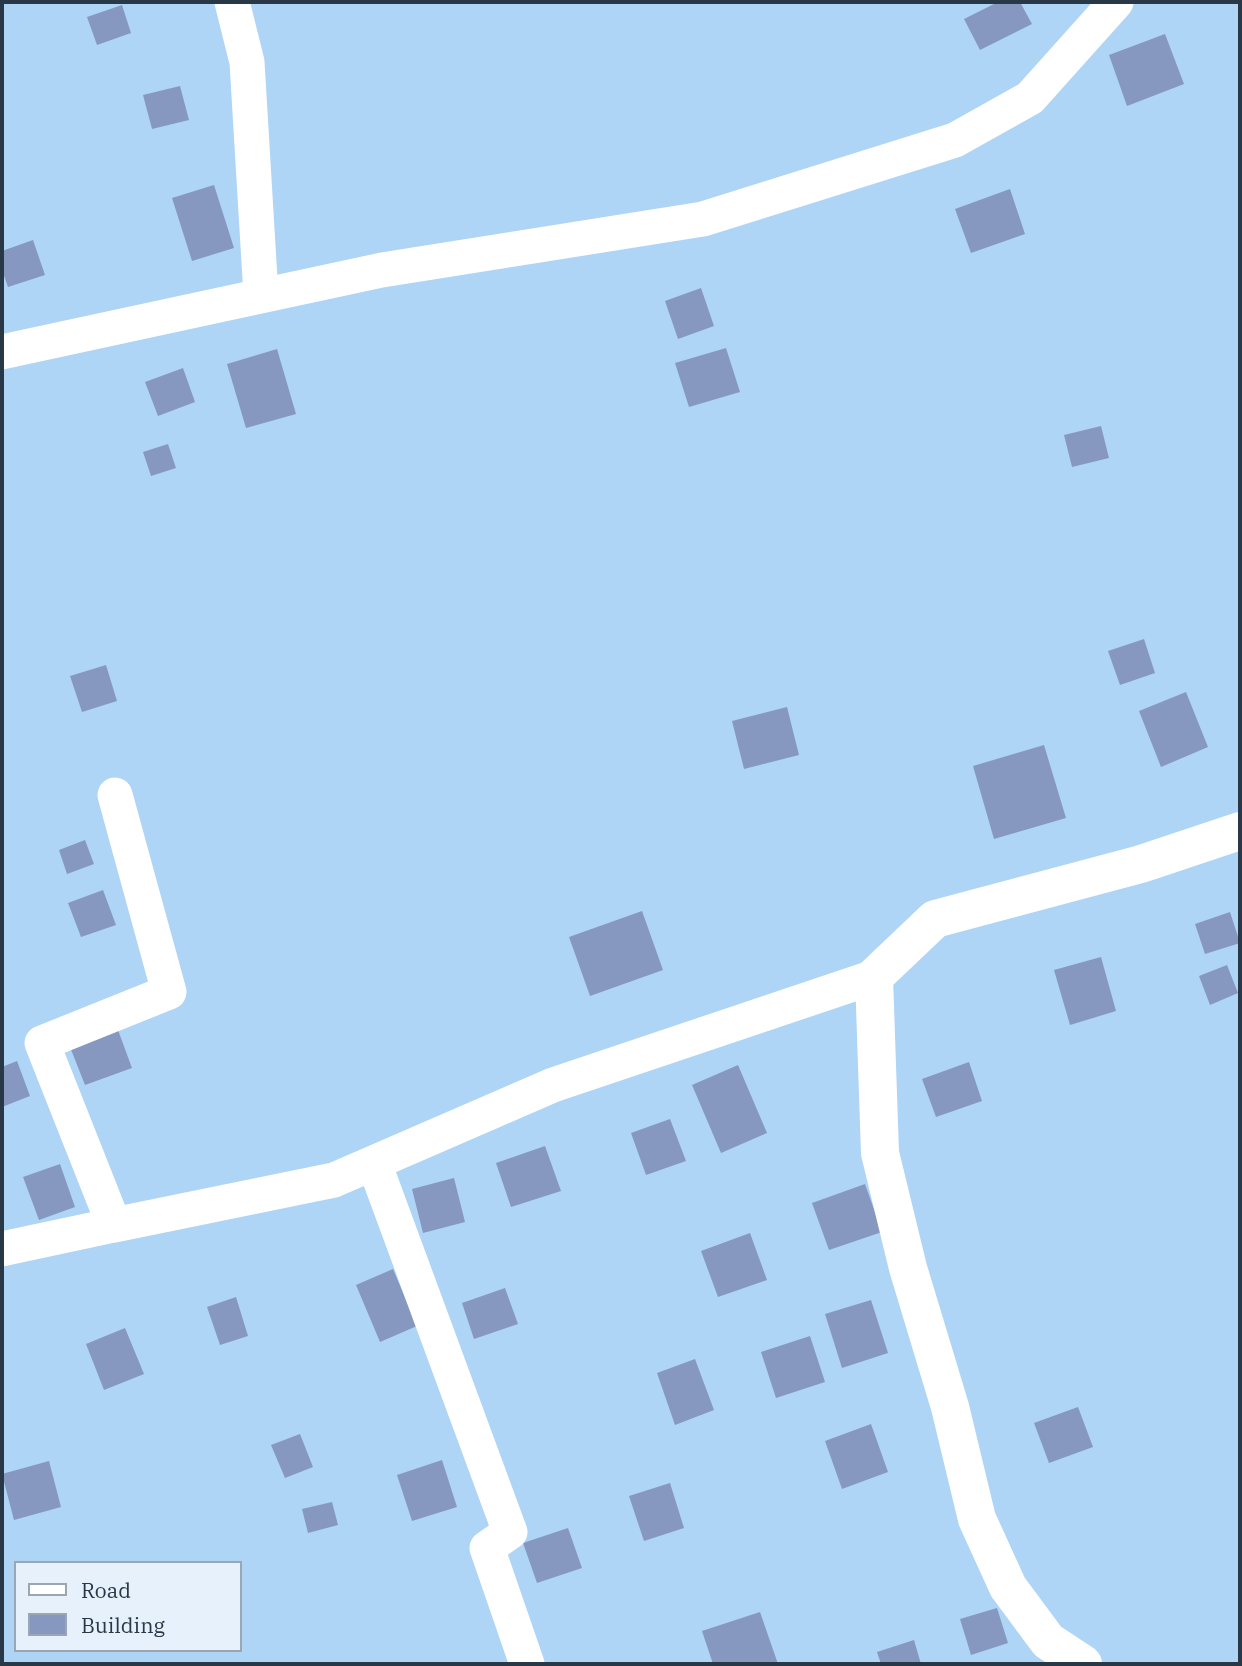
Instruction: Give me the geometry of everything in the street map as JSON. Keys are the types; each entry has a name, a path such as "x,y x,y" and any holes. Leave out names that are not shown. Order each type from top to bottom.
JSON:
{"main road":[{"path":"1083,1664 1048,1641 1016,1598 977,1519 950,1407 908,1268 880,1153 874,977 935,919 1141,864 1240,831"}],"street":[{"path":"232,2 247,62 261,296"},
{"path":"2,352 382,270 703,219 956,140 1030,99 1116,2"},
{"path":"114,1225 43,1042 169,992 115,795"},
{"path":"2,1249 334,1180 553,1085 874,977"},
{"path":"374,1163 510,1532 487,1548 527,1664"}],"building":[{"path":"998,2 1020,2 1032,24 980,50 964,19"},
{"path":"122,5 131,33 97,45 87,17"},
{"path":"1165,34 1184,84 1127,106 1109,55"},
{"path":"180,86 189,120 152,129 143,95"},
{"path":"214,185 234,248 192,261 172,198"},
{"path":"1010,189 1025,234 971,253 955,209"},
{"path":"33,240 45,275 8,287 2,270 2,251"},
{"path":"701,288 714,326 678,339 665,301"},
{"path":"726,348 740,392 689,407 675,363"},
{"path":"277,349 296,414 246,428 227,364"},
{"path":"183,368 195,402 158,416 145,382"},
{"path":"1101,426 1109,458 1072,467 1064,435"},
{"path":"168,444 176,468 151,476 143,452"},
{"path":"1144,639 1155,673 1120,685 1108,651"},
{"path":"106,665 117,701 82,712 70,676"},
{"path":"1186,692 1208,747 1161,767 1139,711"},
{"path":"787,707 799,755 744,769 732,721"},
{"path":"1044,745 1066,818 994,839 973,766"},
{"path":"85,840 94,864 67,874 59,850"},
{"path":"103,890 116,925 81,937 68,903"},
{"path":"642,911 663,970 590,996 569,937"},
{"path":"1230,912 1240,943 1205,954 1195,924"},
{"path":"1101,957 1116,1011 1070,1025 1054,970"},
{"path":"1227,965 1238,993 1210,1005 1199,976"},
{"path":"118,1030 132,1068 85,1085 70,1047"},
{"path":"17,1061 30,1096 2,1107 2,1067"},
{"path":"969,1062 982,1101 936,1117 922,1079"},
{"path":"738,1065 767,1133 721,1153 692,1085"},
{"path":"670,1119 686,1161 646,1175 631,1133"},
{"path":"545,1146 561,1191 511,1207 496,1163"},
{"path":"60,1164 75,1207 39,1220 23,1177"},
{"path":"454,1178 465,1222 423,1233 412,1189"},
{"path":"865,1184 882,1232 829,1250 812,1203"},
{"path":"750,1233 767,1280 718,1297 701,1251"},
{"path":"393,1269 417,1326 380,1342 356,1285"},
{"path":"505,1288 518,1324 474,1339 462,1303"},
{"path":"236,1297 248,1336 220,1345 207,1307"},
{"path":"871,1300 888,1353 842,1368 825,1314"},
{"path":"125,1328 144,1374 104,1390 86,1344"},
{"path":"810,1336 825,1382 776,1398 761,1352"},
{"path":"695,1359 714,1410 675,1425 657,1373"},
{"path":"1078,1407 1093,1447 1049,1463 1034,1423"},
{"path":"871,1424 888,1472 842,1489 825,1441"},
{"path":"300,1434 313,1467 285,1478 271,1445"},
{"path":"442,1460 457,1507 412,1521 397,1475"},
{"path":"49,1461 61,1507 14,1520 2,1474"},
{"path":"670,1483 684,1528 644,1541 629,1496"},
{"path":"332,1502 338,1525 308,1533 302,1509"},
{"path":"568,1528 582,1568 537,1583 523,1543"},
{"path":"997,1608 1008,1643 971,1655 960,1619"},
{"path":"760,1612 778,1664 713,1664 702,1631"},
{"path":"914,1640 921,1664 881,1664 877,1652"}]}
